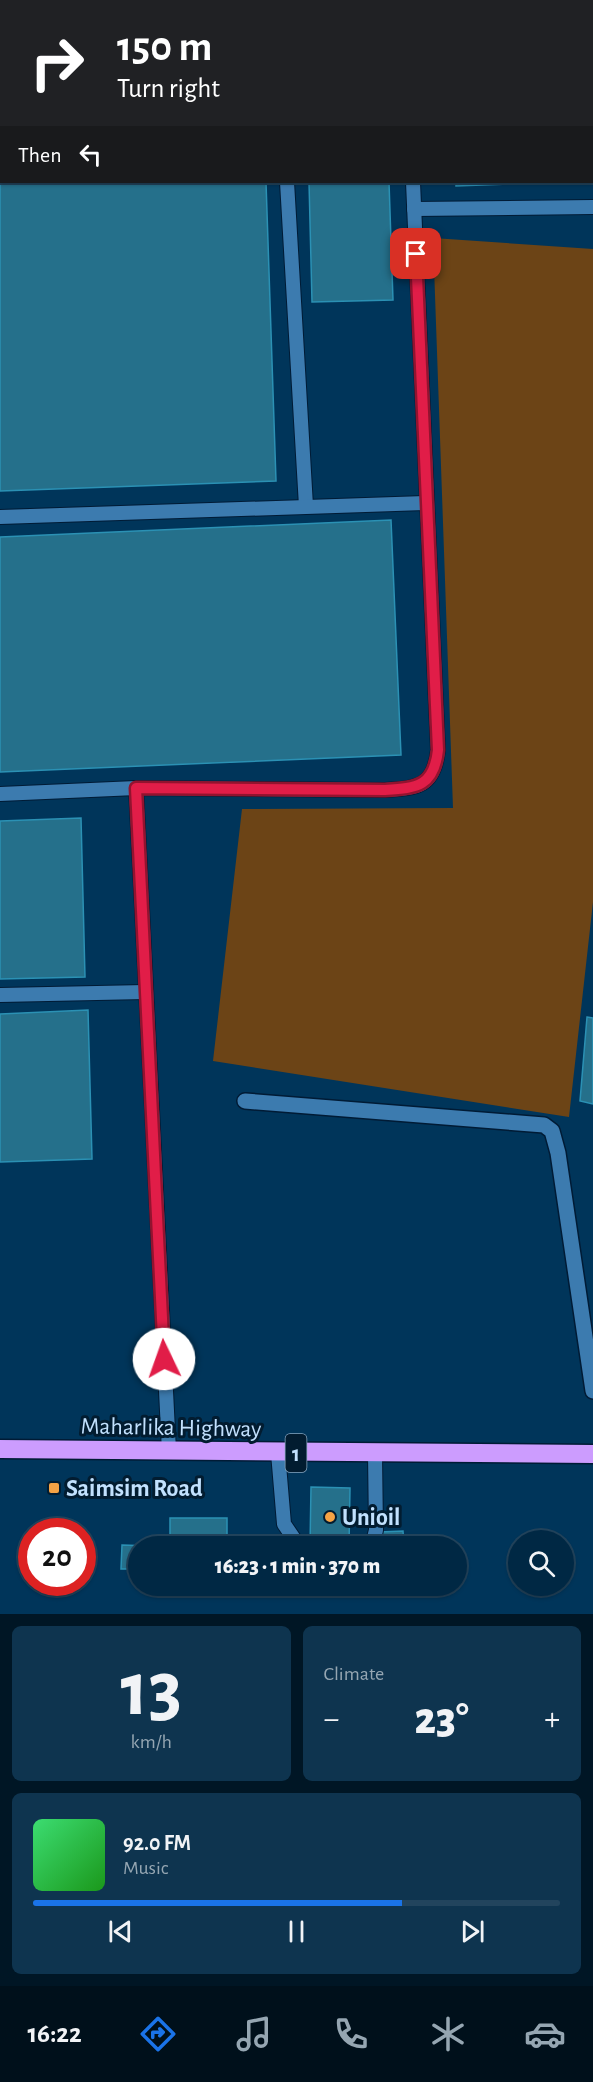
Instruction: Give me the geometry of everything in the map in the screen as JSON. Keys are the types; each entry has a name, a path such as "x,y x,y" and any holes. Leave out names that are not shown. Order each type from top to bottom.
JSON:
{"highway":[{"name":"Maharlika Highway","path":"0,1449 375,1454 593,1454"}],"street":[{"path":"245,1101 544,1125 552,1131 558,1153 593,1391"}],"lane":[{"path":"287,183 306,506"},
{"path":"0,794 136,788 385,790 411,789 428,781 437,764 438,750 425,503 413,183"},
{"path":"414,209 593,207"},
{"path":"0,517 425,503"},
{"path":"136,788 169,1451"},
{"path":"0,995 145,992"},
{"path":"278,1453 284,1524 292,1536"},
{"path":"374,1536 375,1454"}],"shaded area":[{"path":"433,238 593,249 593,902 569,1117 213,1061 242,809 453,808"}],"building":[{"path":"0,183 266,183 276,481 0,491"},
{"path":"309,183 389,183 393,300 312,302"},
{"path":"456,183 536,183 456,186"},
{"path":"391,520 401,755 0,772 0,537"},
{"path":"81,818 85,977 0,979 0,821"},
{"path":"88,1010 92,1159 0,1162 0,1014"},
{"path":"587,1017 593,1018 593,1104 580,1101"},
{"name":"Unioil","path":"311,1487 350,1488 349,1536 310,1536"},
{"path":"170,1518 227,1518 227,1536 170,1536"},
{"path":"403,1531 403,1536 380,1536 380,1532"},
{"path":"122,1545 128,1545 128,1569 121,1569"}],"place":[{"name":"Saimsim Road","path":"54,1488"},
{"name":"Unioil","path":"330,1517"}],"route":[{"path":"164,1359 136,788 411,789 428,781 437,764 416,254"}]}
